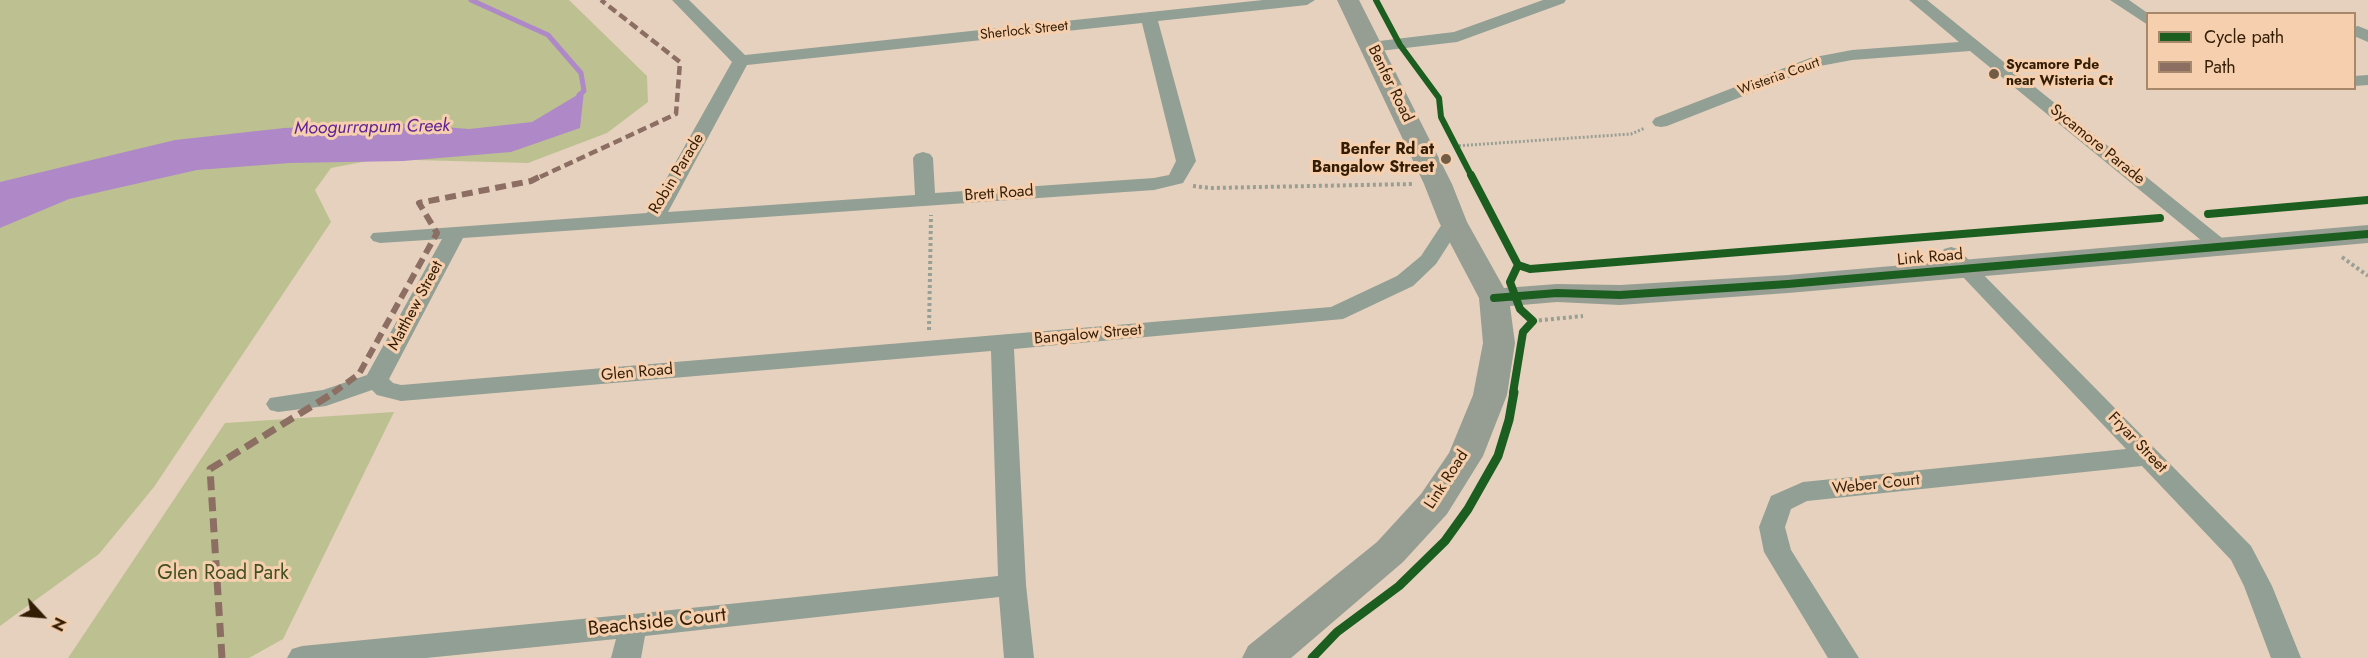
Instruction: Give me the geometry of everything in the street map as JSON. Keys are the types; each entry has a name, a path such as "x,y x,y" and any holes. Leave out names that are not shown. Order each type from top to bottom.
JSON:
{"street":[{"path":"680,0 741,61"},
{"name":"Sherlock Street","path":"741,61 1307,0"},
{"name":"Benfer Road","path":"1348,0 1438,184 1453,222 1506,297"},
{"path":"1371,47 1456,37 1558,0"},
{"name":"Sycamore Parade","path":"1917,0 2210,230"},
{"path":"2118,0 2146,19"},
{"path":"1149,18 1186,161 1176,179"},
{"name":"Wisteria Court","path":"1661,122 1816,62 1852,55 1973,46"},
{"name":"Robin Parade","path":"380,237 654,219 741,61"},
{"path":"923,158 925,199"},
{"name":"Brett Road","path":"654,219 1154,184 1176,179"},
{"name":"Link Road","path":"1262,658 1390,552 1434,504 1465,456 1490,395 1506,297 1557,293 1620,295 1788,284 1958,260 2210,230 2368,217"},
{"name":"Bangalow Street","path":"1002,343 1335,314 1405,281 1429,260 1453,222"},
{"name":"Link Road","path":"2210,230 2368,234"},
{"name":"Matthew Street","path":"376,380 456,232"},
{"name":"Fryar Street","path":"1958,260 2241,553 2258,586 2286,658"},
{"path":"1002,343 1012,585 1019,658"},
{"name":"Glen Road","path":"376,380 385,389 401,393 1002,343"},
{"path":"278,404 326,398 376,380"},
{"name":"Weber Court","path":"1844,658 1778,552 1772,527 1780,503 1803,492 2149,456"},
{"name":"Beachside Court","path":"302,658 633,626 1012,585"},
{"path":"626,658 633,626"}],"path":[{"path":"1455,146 1631,134 1661,122"},
{"path":"1450,136 1461,157"},
{"path":"1176,179 1194,186 1211,188 1438,184"},
{"path":"925,199 931,209 928,349"},
{"path":"2210,230 2368,200"},
{"path":"1526,326 1533,321 1506,297 1517,262 1530,269 2160,218"}],"green space":[{"path":"0,0 569,0 647,76 648,102 607,133 528,163 378,159 331,168 315,190 331,222 154,487 99,554 0,626"},
{"name":"Glen Road Park","path":"394,412 283,639 249,658 68,658 225,423"}],"water":[{"path":"584,91 580,128 511,152 403,161 290,163 197,170 69,199 0,228 0,182 175,140 284,128 394,123 469,129 532,122"}],"waterway":[{"name":"Moogurrapum Creek","path":"471,0 548,35 581,73 584,91 579,95"}],"marked path":[{"path":"222,658 210,469 326,398 359,374 437,233 419,203 531,181 676,114 680,62 601,0"}],"cycle path":[{"path":"1312,658 1337,632 1399,586 1445,541 1468,509 1498,456 1509,420 1523,332 1533,321 1520,309 1510,282 1518,265 1441,117 1439,98 1400,45 1376,0"},
{"path":"2208,214 2368,200"},
{"path":"1518,265 1530,269 2160,218"},
{"path":"1494,298 1557,293 1620,295 1788,284 2368,234"}],"place":[{"name":"Sycamore Pde near Wisteria Ct","path":"1994,74"},
{"name":"Benfer Rd at Bangalow Street","path":"1446,159"}]}
